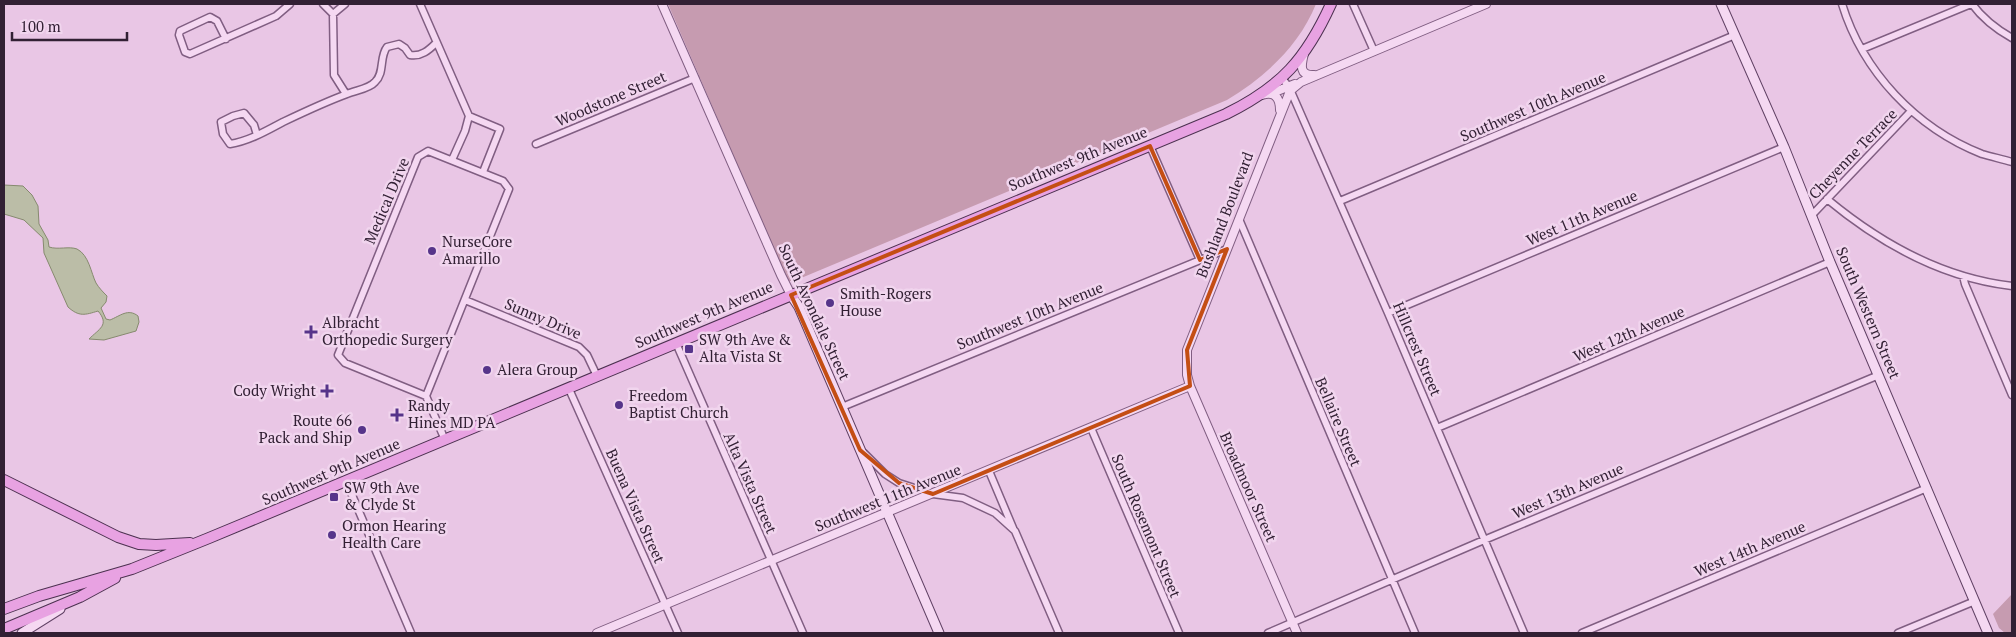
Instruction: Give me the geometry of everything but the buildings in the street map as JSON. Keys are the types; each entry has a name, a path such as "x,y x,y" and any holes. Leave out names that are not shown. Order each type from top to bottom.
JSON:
{"main road":[{"path":"1282,78 1304,54 1314,39 1331,4"},
{"name":"South Western Street","path":"1721,4 1784,147 1830,262 1988,633"},
{"name":"Southwest 9th Avenue","path":"4,610 39,596 132,569 570,389 1226,114 1267,94 1282,78"},
{"name":"South Avondale Street","path":"791,295 799,307 939,633"},
{"path":"4,480 118,537 138,544 198,543"},
{"name":"Southwest 9th Avenue","path":"4,629 80,597 132,569"},
{"path":"22,633 80,597"}],"street":[{"path":"226,39 217,20 210,17 180,31 178,35 185,52 190,54 226,39 276,16 290,4"},
{"path":"323,4 333,14 334,75 346,94"},
{"path":"333,14 345,4"},
{"path":"420,4 469,116 465,131 452,160"},
{"name":"South Avondale Street","path":"662,4 780,275 791,295"},
{"path":"1353,4 1374,51"},
{"path":"1267,94 1290,89 1316,75 1483,4"},
{"path":"1842,4 1849,24 1862,49 1886,84 1911,111 1936,130 1983,154 2012,162"},
{"path":"1862,49 1972,4 1980,15 1997,30 2012,38"},
{"name":"Southwest 10th Avenue","path":"1340,201 1735,35"},
{"path":"257,135 254,125 244,113 221,122 223,134 230,144 257,135 346,94 373,85 379,78 383,52 387,47 399,44 410,55 416,56 429,50 436,43"},
{"path":"1304,54 1303,72 1309,75 1316,75"},
{"name":"Woodstone Street","path":"536,144 695,78"},
{"name":"Hillcrest Street","path":"1282,78 1290,89 1340,201 1524,633"},
{"name":"Bushland Boulevard","path":"1187,350 1290,89"},
{"path":"1267,94 1279,99 1280,114"},
{"name":"Cheyenne Terrace","path":"1812,215 1911,111"},
{"path":"469,116 500,129 483,172"},
{"path":"1150,146 1200,260"},
{"name":"West 11th Avenue","path":"1388,313 1784,147"},
{"name":"Medical Drive","path":"428,151 452,160 506,183 508,194 426,396 345,363 340,358 338,351 418,157 428,151"},
{"path":"1827,199 1857,223 1891,246 1963,276 2012,286"},
{"name":"Bellaire Street","path":"1239,219 1415,633"},
{"name":"Southwest 10th Avenue","path":"842,407 1227,249"},
{"name":"West 12th Avenue","path":"1437,428 1830,262"},
{"path":"1963,276 2012,395"},
{"name":"Sunny Drive","path":"465,300 579,347 587,355 598,376"},
{"name":"Alta Vista Street","path":"676,343 803,633"},
{"name":"Broadmoor Street","path":"1187,350 1187,375 1190,386 1297,633"},
{"name":"West 13th Avenue","path":"1268,633 1484,540 1879,375"},
{"name":"Southwest 11th Avenue","path":"597,633 1190,386"},
{"name":"Buena Vista Street","path":"570,389 678,633"},
{"path":"426,396 445,440"},
{"name":"South Rosemont Street","path":"1091,428 1178,633"},
{"path":"860,450 885,474 899,483 933,494 963,498 979,504 995,513 1014,532"},
{"path":"989,471 1059,633"},
{"path":"346,481 411,633"},
{"name":"West 14th Avenue","path":"1582,633 1927,488"},
{"path":"1898,633 1975,601"}],"highlighted area":[{"path":"1150,146 1200,260 1227,249 1187,350 1190,386 933,494 899,483 860,450 791,295"}],"shaded area":[{"path":"668,4 1316,4 1300,33 1279,59 1255,81 1227,100 794,281 789,281"},
{"path":"4,185 23,186 32,195 38,206 39,224 48,240 49,247 74,248 84,255 96,283 107,296 106,302 101,308 106,319 110,320 127,313 134,314 138,316 139,322 136,331 104,340 89,339 102,326 103,320 101,316 98,311 82,314 68,307 44,253 43,238 24,220 4,214"},
{"path":"2012,594 2012,632 2005,633 1999,628 1993,614"}],"place":[{"name":"NurseCore Amarillo","path":"432,251"},
{"name":"Smith-Rogers House","path":"830,303"},
{"name":"Albracht Orthopedic Surgery","path":"311,332"},
{"name":"SW 9th Ave & Alta Vista St","path":"689,349"},
{"name":"Alera Group","path":"487,370"},
{"name":"Cody Wright","path":"327,391"},
{"name":"Freedom Baptist Church","path":"619,405"},
{"name":"Randy Hines MD PA","path":"397,415"},
{"name":"Route 66 Pack and Ship","path":"362,430"},
{"name":"SW 9th Ave & Clyde St","path":"334,497"},
{"name":"Ormon Hearing Health Care","path":"332,535"}]}
